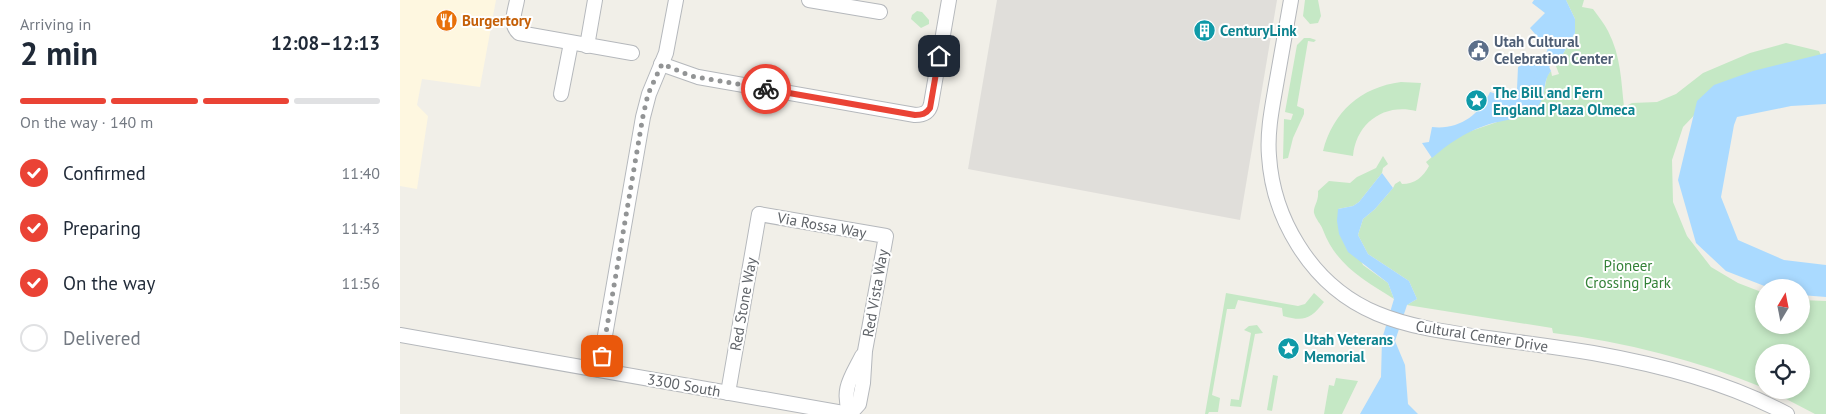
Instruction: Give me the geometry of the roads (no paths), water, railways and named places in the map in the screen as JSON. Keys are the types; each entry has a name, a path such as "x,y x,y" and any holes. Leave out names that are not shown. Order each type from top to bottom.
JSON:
{"street":[{"path":"517,0 513,19 515,29 522,34 632,53"},
{"path":"587,46 595,0"},
{"path":"599,370 643,116 648,94 662,64 669,41 676,0"},
{"path":"809,0 852,4 880,12"},
{"path":"662,64 698,77 922,115 928,111 931,104 949,0"},
{"name":"Cultural Center Drive","path":"1291,0 1272,107 1269,139 1271,172 1277,200 1285,219 1299,246 1326,279 1353,301 1395,321 1424,329 1569,349 1651,365 1730,388 1787,414"},
{"path":"561,94 570,43"},
{"name":"Via Rossa Way","path":"759,214 886,236"},
{"name":"Red Stone Way","path":"728,393 759,214"},
{"name":"Red Vista Way","path":"850,414 845,401 849,382 865,351 886,236"},
{"name":"3300 South","path":"400,335 850,414"}],"water":[{"path":"1534,0 1566,0 1575,19 1575,33 1556,66 1547,48 1530,28 1545,13 1532,3"},
{"path":"1826,53 1826,104 1791,106 1737,117 1721,197 1738,240 1784,260 1826,265 1826,297 1810,296 1810,279 1755,279 1755,282 1726,271 1696,243 1678,180 1697,101 1714,85 1753,71"},
{"path":"1543,54 1551,71 1546,79 1543,98 1538,106 1519,117 1491,124 1470,132 1432,158 1422,143 1429,142 1432,127 1450,126 1467,120 1480,108 1490,92 1514,99 1517,89 1518,67"},
{"path":"1382,173 1393,188 1375,209 1363,219 1358,235 1368,254 1409,281 1417,299 1407,305 1395,341 1405,365 1408,404 1418,414 1360,414 1381,377 1382,339 1394,299 1388,283 1348,252 1339,234 1338,209 1353,206 1359,202"}],"waterway":[{"path":"1537,73 1551,56 1556,43"}],"place":[{"name":"Burgertory","path":"446,20"},
{"name":"CenturyLink","path":"1204,30"},
{"name":"Utah Cultural Celebration Center","path":"1478,50"},
{"name":"The Bill and Fern England Plaza Olmeca","path":"1477,101"},
{"name":"Utah Veterans Memorial","path":"1288,348"}],"park label":[{"name":"Pioneer Crossing Park","path":"1628,274"}]}
